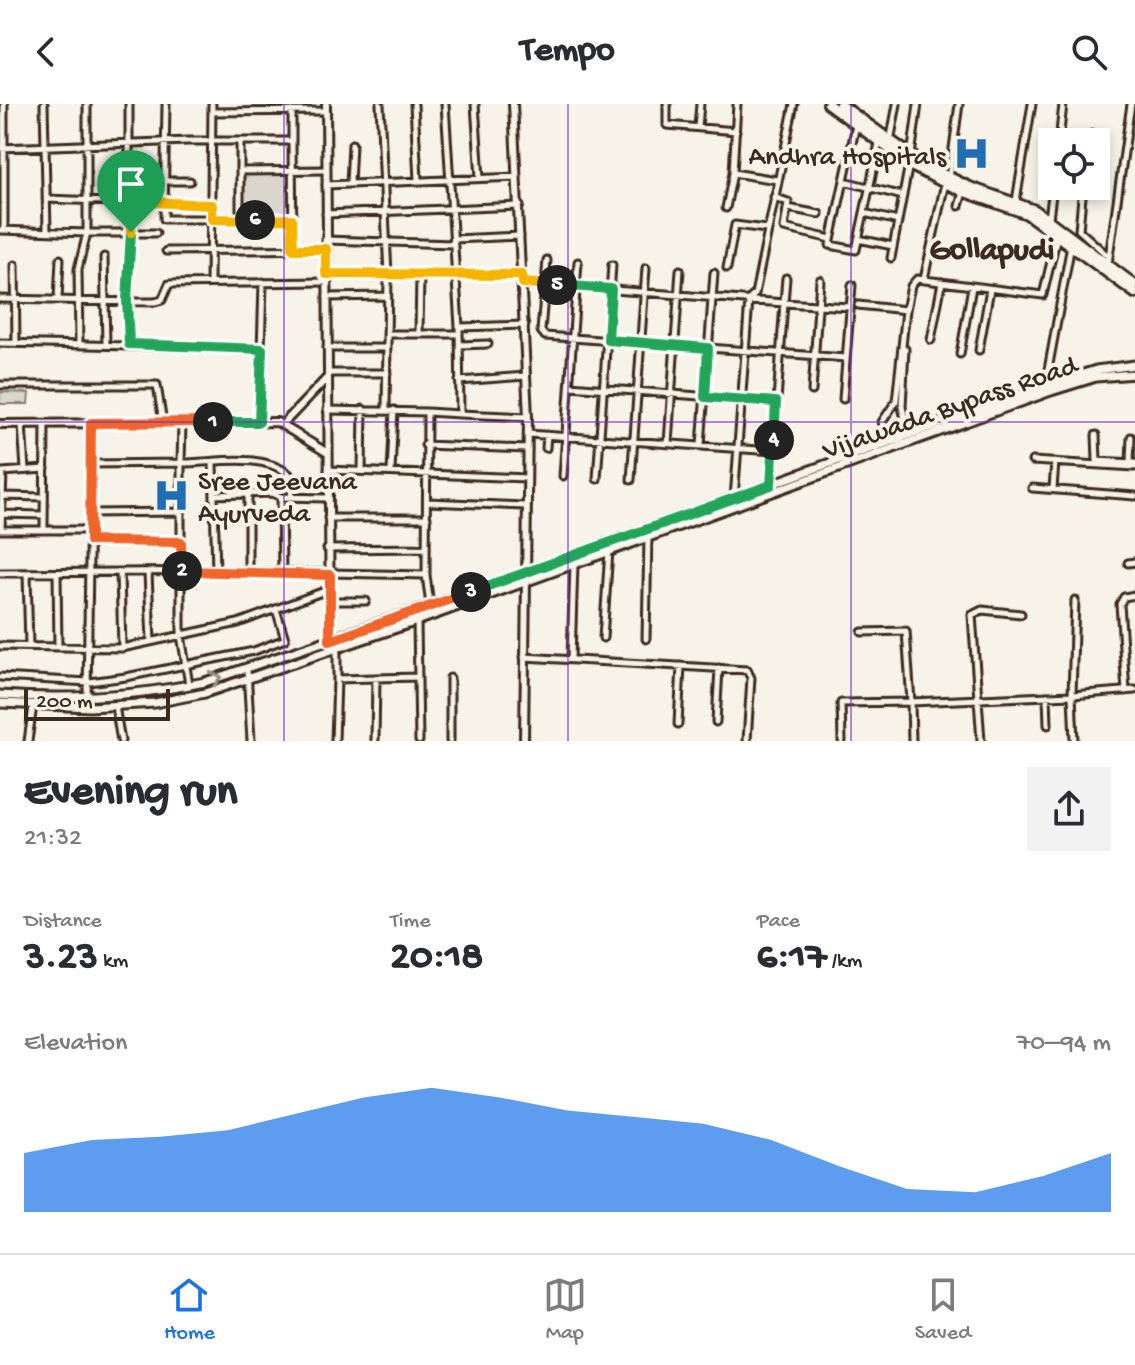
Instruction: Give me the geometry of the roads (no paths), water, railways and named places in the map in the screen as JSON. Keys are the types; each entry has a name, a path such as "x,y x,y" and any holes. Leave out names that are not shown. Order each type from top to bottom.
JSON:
{"highway":[{"path":"828,104 890,143 910,161"},
{"path":"840,104 879,143 964,191 1008,206 1058,235 1135,293"},
{"path":"947,181 1016,201 1108,260 1135,285"}],"main road":[{"name":"Vijawada Bypass Road","path":"0,695 87,698 189,685 247,669 430,605 574,563 771,485 1045,386 1096,370 1135,365"},
{"name":"Vijawada Bypass Road","path":"0,703 115,706 190,697 417,621 525,576 1051,391 1096,377 1135,374"}],"street":[{"path":"4,104 2,230 156,233"},
{"path":"44,104 47,230"},
{"path":"79,343 78,269 87,233 89,200 87,104"},
{"path":"129,104 129,344"},
{"path":"166,104 164,219 292,219"},
{"path":"210,283 212,104"},
{"path":"380,104 388,275 386,409"},
{"path":"414,104 418,180"},
{"path":"445,104 459,331 460,414"},
{"path":"475,104 480,178"},
{"path":"513,104 519,177 528,417 524,741"},
{"path":"667,104 667,125 737,131"},
{"path":"698,127 700,104"},
{"path":"726,208 733,173 737,104"},
{"path":"734,501 749,300 755,294 794,104"},
{"path":"857,104 830,245 856,250 879,143"},
{"path":"890,143 897,104"},
{"path":"891,258 918,104"},
{"path":"924,279 947,181 959,104"},
{"path":"1016,201 1032,104"},
{"path":"1060,128 1063,104"},
{"path":"1108,260 1131,104"},
{"path":"212,112 292,111 326,107 326,518 331,589 330,641"},
{"path":"292,111 295,170 293,249"},
{"path":"240,141 240,220"},
{"path":"3,148 292,141"},
{"path":"350,184 352,144"},
{"path":"240,171 325,170"},
{"path":"733,173 777,180"},
{"path":"326,185 519,177"},
{"path":"165,181 190,181"},
{"path":"844,181 903,196"},
{"path":"959,206 964,191"},
{"path":"774,197 788,200 784,228 831,239"},
{"path":"46,199 212,205"},
{"path":"1049,220 1051,200"},
{"path":"1081,200 1077,226 1108,260"},
{"path":"325,214 520,206"},
{"path":"788,208 819,214"},
{"path":"864,213 898,221"},
{"path":"727,268 735,225 766,229"},
{"path":"888,442 882,417 896,401 912,283 924,279 1043,295 1058,235"},
{"path":"325,240 454,241 520,236"},
{"path":"858,239 893,246"},
{"path":"1045,386 1071,244"},
{"path":"166,251 326,249"},
{"path":"104,257 106,344"},
{"path":"58,299 60,259"},
{"path":"547,260 542,334 846,358"},
{"path":"563,476 578,262"},
{"path":"15,265 16,343"},
{"path":"597,479 612,265"},
{"path":"631,480 646,268"},
{"path":"668,443 680,270"},
{"path":"701,445 714,273"},
{"path":"419,334 420,275"},
{"path":"0,299 159,302 169,284 454,275 523,279 545,285 850,307"},
{"path":"771,485 786,278"},
{"path":"812,391 820,280"},
{"path":"259,422 263,282"},
{"path":"931,340 942,282"},
{"path":"843,399 852,285"},
{"path":"960,354 972,287"},
{"path":"979,350 990,289"},
{"path":"326,297 387,296"},
{"path":"858,305 906,310"},
{"path":"387,334 525,325"},
{"path":"0,343 262,349"},
{"path":"459,345 488,344"},
{"path":"327,348 387,348"},
{"path":"905,349 902,407 909,434"},
{"path":"283,424 326,376 387,373"},
{"path":"459,381 526,376"},
{"path":"0,385 157,385 163,423"},
{"path":"569,386 776,402"},
{"path":"362,471 363,409"},
{"path":"327,410 386,409 528,417"},
{"path":"391,472 394,410"},
{"path":"427,412 426,575 430,605"},
{"path":"87,698 91,423"},
{"path":"182,423 181,635 189,685"},
{"path":"0,424 283,424 326,452"},
{"path":"22,424 25,470"},
{"path":"44,530 45,424"},
{"path":"528,434 774,451"},
{"path":"546,448 547,435"},
{"path":"1096,435 1097,461 1133,464"},
{"path":"1131,437 1133,464"},
{"path":"425,445 528,449"},
{"path":"91,464 244,461 275,464 289,474 292,497"},
{"path":"1032,461 1133,464"},
{"path":"1053,490 1055,462"},
{"path":"213,463 216,571"},
{"path":"45,469 1,472 1,530 90,530"},
{"path":"327,470 527,478"},
{"path":"1032,488 1135,496"},
{"path":"214,495 272,493 281,497 327,498"},
{"path":"248,494 248,571"},
{"path":"2,496 44,497"},
{"path":"281,497 282,572"},
{"path":"427,502 526,506"},
{"path":"90,513 181,512"},
{"path":"1,514 44,515"},
{"path":"326,518 427,518"},
{"path":"646,639 648,536"},
{"path":"90,541 181,542"},
{"path":"327,549 426,548"},
{"path":"603,638 609,550"},
{"path":"571,659 574,563"},
{"path":"0,573 248,571 426,575"},
{"path":"120,573 122,648"},
{"path":"148,573 151,641"},
{"path":"27,574 29,646"},
{"path":"57,574 58,647"},
{"path":"0,646 122,648 238,623 331,589"},
{"path":"1126,691 1120,604 1124,597 1135,595"},
{"path":"1074,741 1075,600"},
{"path":"331,601 366,601"},
{"path":"0,677 89,682 186,666 283,642 286,635 276,609"},
{"path":"981,741 972,615 982,610 1021,614"},
{"path":"417,621 419,741"},
{"path":"862,632 906,631 912,741"},
{"path":"335,741 337,649"},
{"path":"524,657 747,670 751,674 747,741"},
{"path":"678,724 681,666"},
{"path":"716,722 719,668"},
{"path":"247,669 250,679 251,741"},
{"path":"337,679 418,677"},
{"path":"375,741 376,678"},
{"path":"450,678 450,741"},
{"path":"842,741 841,703 1135,690"},
{"path":"1047,696 1048,725"},
{"path":"28,741 33,706"},
{"path":"115,706 121,741"}],"place":[{"name":"Andhra Hospitals","path":"972,154"},
{"name":"Sree Jeevana Ayurveda","path":"172,495"}],"district":[{"name":"Gollapudi","path":"992,247"}]}
